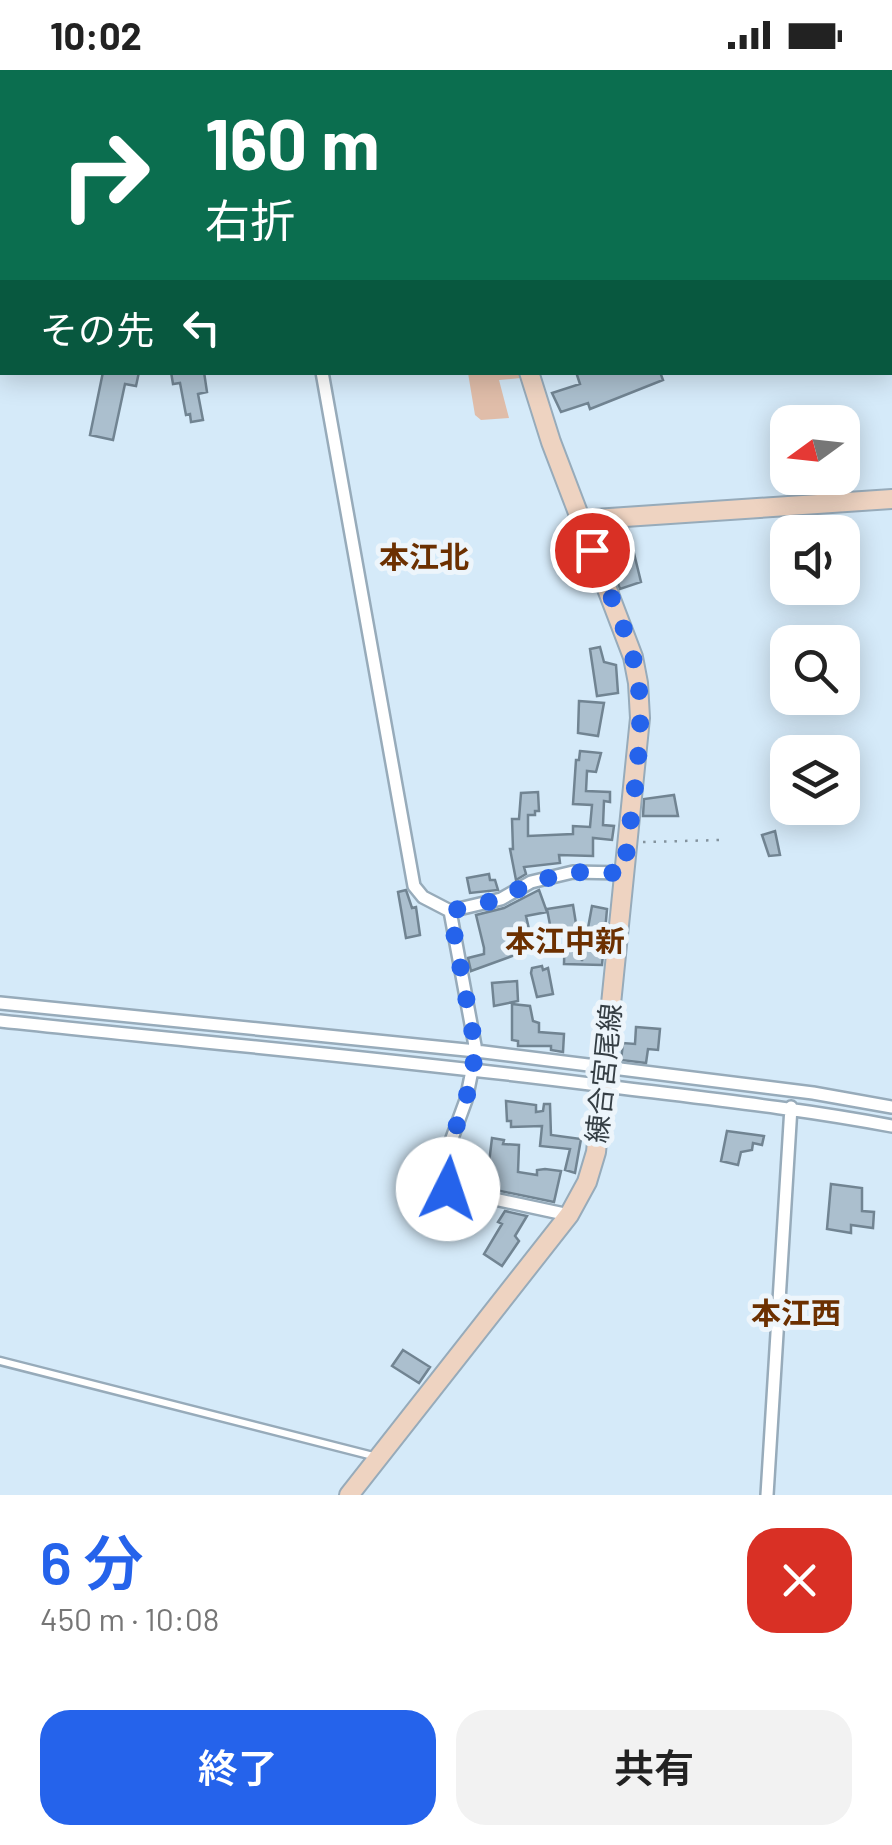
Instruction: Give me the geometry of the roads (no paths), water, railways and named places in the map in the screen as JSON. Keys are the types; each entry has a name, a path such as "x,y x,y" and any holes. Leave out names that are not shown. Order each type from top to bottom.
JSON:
{"main road":[{"name":"練合宮尾線","path":"348,1495 569,1215 596,1152 640,718 638,682 627,642 529,375"},
{"path":"580,520 892,499"}],"street":[{"path":"323,375 414,886 422,898 450,911 501,899 531,882 573,872 624,873"},
{"path":"450,911 476,1051 466,1100 451,1141 448,1189 569,1215"},
{"path":"0,1003 476,1051 603,1077 892,1126"},
{"path":"0,1022 337,1057 813,1093 892,1107"},
{"path":"768,1495 791,1107"}],"lane":[{"path":"0,1360 378,1457"}],"district":[{"name":"本江北","path":"424,556"},
{"name":"本江中新","path":"565,940"},
{"name":"本江西","path":"796,1312"}]}
